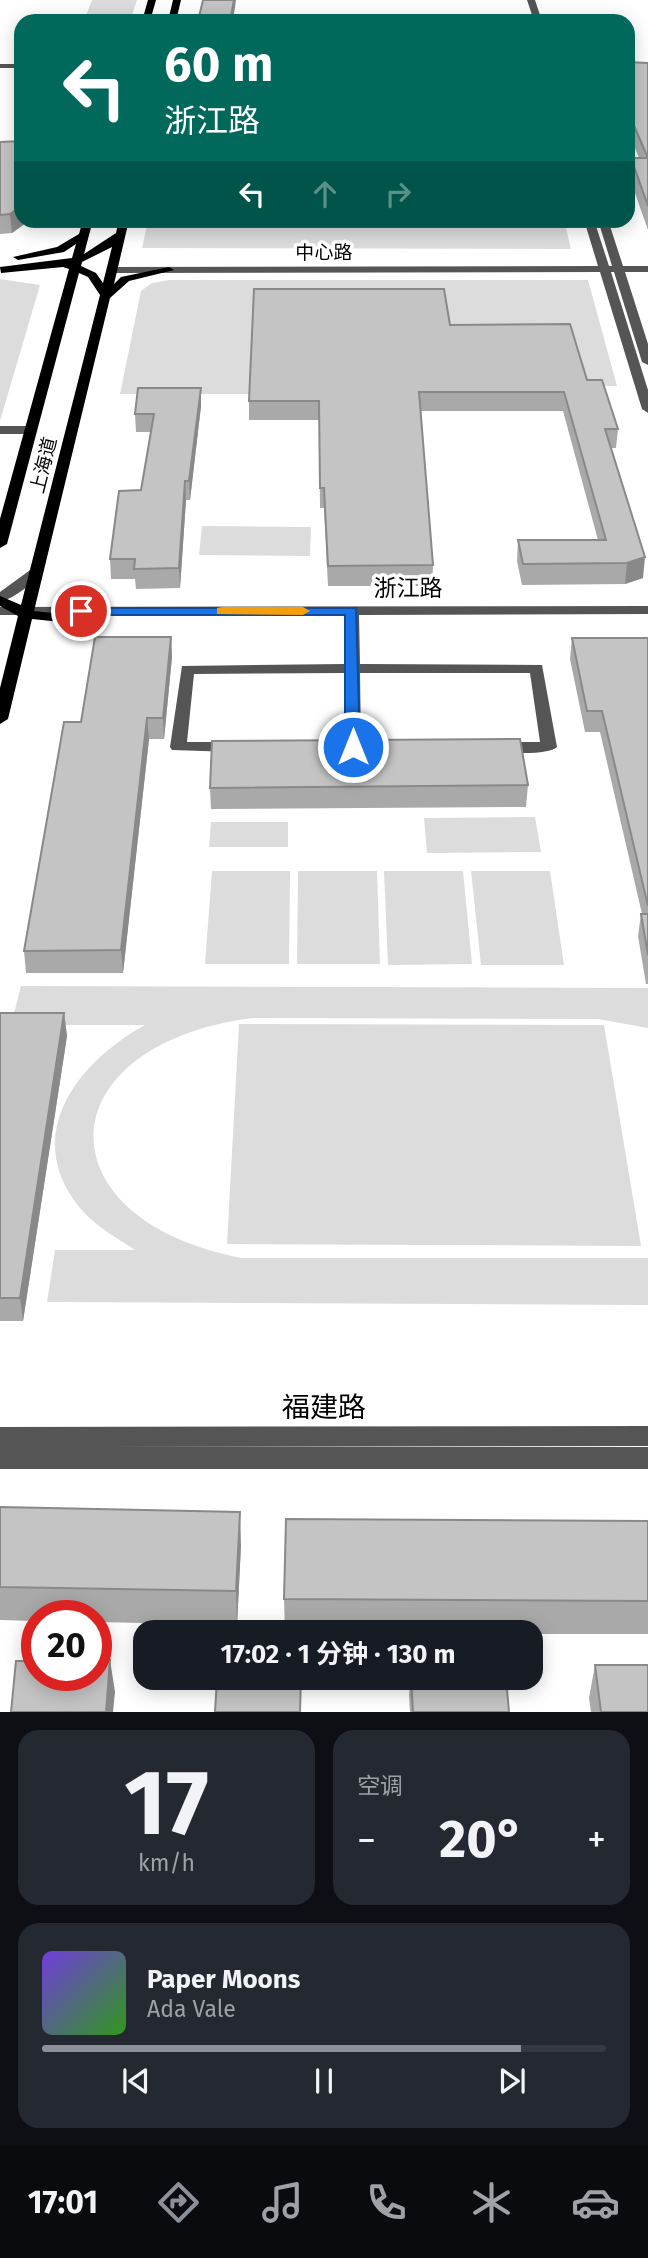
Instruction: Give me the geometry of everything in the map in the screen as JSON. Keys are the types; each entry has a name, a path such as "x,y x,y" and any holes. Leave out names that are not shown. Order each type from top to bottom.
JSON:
{"main road":[{"name":"上海道","path":"0,544 79,264 86,228"},
{"name":"上海道","path":"0,719 122,228"},
{"path":"0,270 79,264 107,248 121,234"},
{"path":"2,258 53,252 71,246 84,235"},
{"path":"2,258 63,264"},
{"name":"中心路","path":"2,258 79,264 113,270"},
{"name":"中心路","path":"0,270 79,264 115,258"},
{"path":"79,264 98,281 106,296 125,279 169,270"},
{"path":"0,270 58,278 68,296"},
{"path":"0,599 24,614"},
{"path":"20,641 35,626 71,619"}],"street":[{"path":"591,228 648,409"},
{"path":"606,228 648,362"},
{"name":"中心路","path":"115,258 602,264 648,259"},
{"name":"中心路","path":"113,270 602,264"},
{"name":"中心路","path":"617,264 648,269"},
{"path":"0,430 31,430"},
{"path":"0,599 37,569"},
{"name":"浙江路","path":"0,611 71,619 648,610"},
{"name":"浙江路","path":"0,619 24,614 648,619"},
{"path":"351,615 352,671 346,747 379,747"},
{"path":"245,747 178,747 187,669 352,671 537,668 549,747 484,747"},
{"name":"福建路","path":"0,1437 648,1436"},
{"path":"0,1458 648,1458"}],"shaded area":[{"path":"92,0 137,0 132,14 87,14"},
{"path":"146,228 566,228 571,249 142,248"},
{"path":"0,279 40,285 0,421"},
{"path":"169,280 588,280 617,386 368,385 368,394 120,394 141,291 152,283"},
{"path":"202,526 311,527 310,556 199,555"},
{"path":"535,817 541,852 427,853 424,818"},
{"path":"211,822 288,822 288,847 209,847"},
{"path":"212,871 290,871 289,964 205,964"},
{"path":"298,871 377,871 380,964 297,964"},
{"path":"384,871 463,871 472,964 388,965"},
{"path":"471,871 550,871 564,965 481,965"},
{"path":"21,986 648,988 648,1028 598,1019 252,1018 184,1034 135,1061 105,1096 94,1134 102,1172 129,1208 176,1238 242,1258 648,1258 648,1305 47,1302 55,1250 135,1250 99,1226 80,1208 63,1181 55,1154 57,1128 65,1103 79,1080 98,1059 145,1025 11,1025"},
{"path":"239,1024 604,1025 641,1246 227,1244"}],"building":[{"path":"203,0 234,0 231,14 200,14"},
{"path":"635,62 648,63 648,158 635,128"},
{"path":"14,141 14,211 0,215 0,142"},
{"path":"635,158 648,158 648,206 635,169"},
{"path":"254,289 444,289 450,325 570,324 587,380 602,380 618,429 605,429 645,557 627,563 523,564 518,540 606,540 564,392 419,392 433,565 328,566 324,488 320,488 319,401 249,401"},
{"path":"138,388 201,388 189,481 185,481 179,568 134,569 135,559 110,559 119,491 141,490 154,414 135,414"},
{"path":"95,637 171,637 163,718 147,718 121,950 24,951 64,722 81,722"},
{"path":"572,638 648,638 648,906 602,711 587,711"},
{"path":"520,739 528,785 210,788 212,741"},
{"path":"641,914 648,914 648,955"},
{"path":"0,1013 64,1013 20,1298 0,1298"},
{"path":"0,1507 240,1512 236,1591 0,1587"},
{"path":"286,1519 648,1521 648,1601 284,1599"},
{"path":"16,1661 21,1661 21,1691 108,1691 106,1712 11,1712"},
{"path":"595,1665 648,1665 648,1712 601,1712"},
{"path":"216,1690 301,1690 300,1712 215,1712"},
{"path":"412,1690 507,1690 509,1712 413,1712"}],"slow traffic":[{"path":"222,611 303,611"}],"route":[{"path":"81,611 352,611 353,747"}]}
